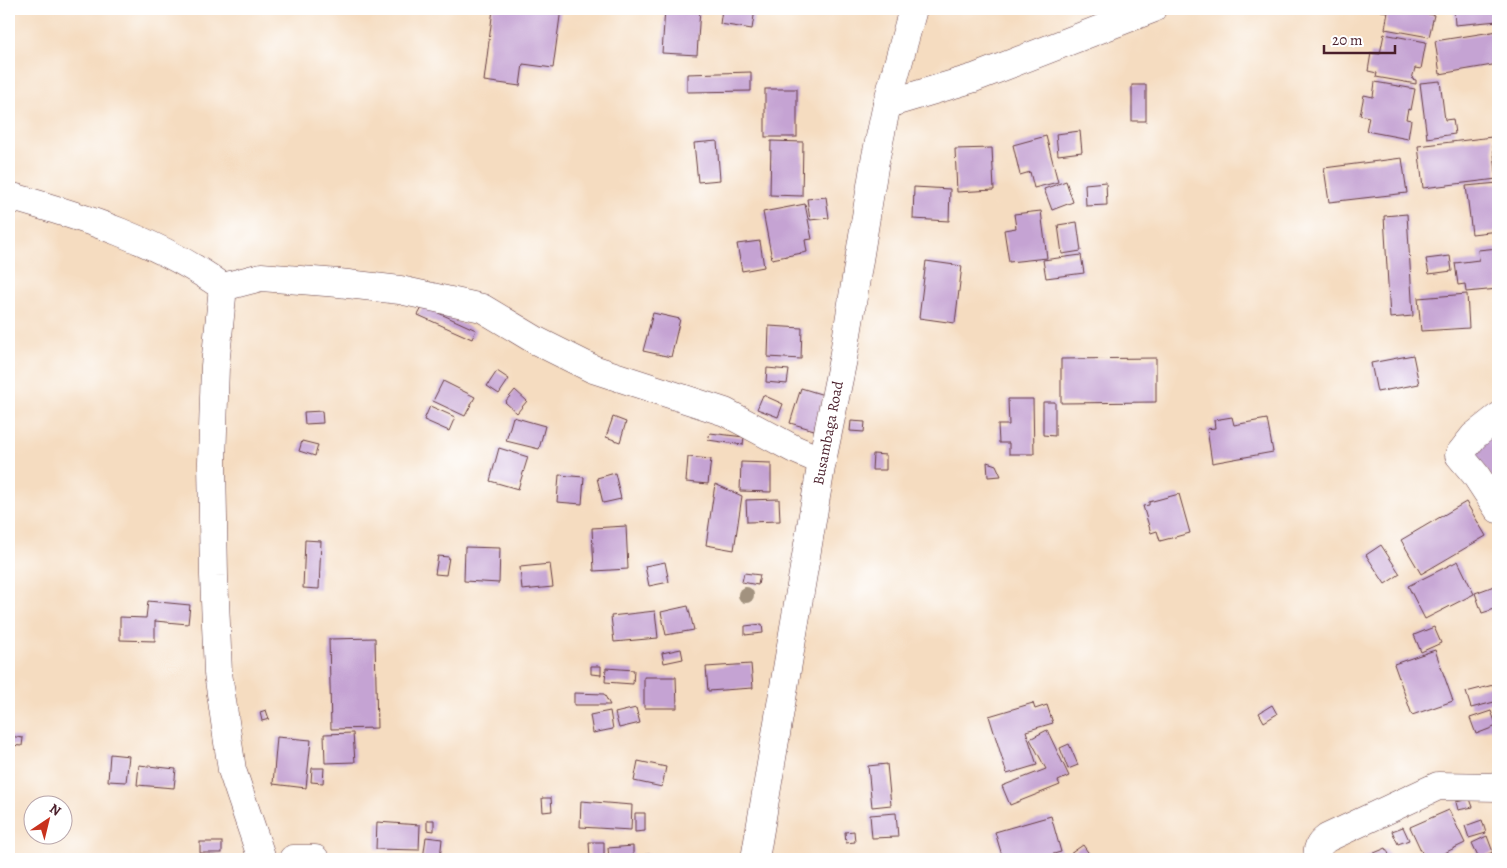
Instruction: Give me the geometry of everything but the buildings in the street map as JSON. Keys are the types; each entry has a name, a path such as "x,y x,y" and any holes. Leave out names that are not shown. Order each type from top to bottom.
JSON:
{"street":[{"name":"Busambaga Road","path":"754,859 822,461 843,359 875,161 887,104 913,9"},
{"path":"887,104 974,78 1152,9"},
{"path":"9,196 109,227 198,269 223,287"},
{"path":"223,287 261,277 339,283 400,290 482,308 537,341 593,368 725,412 794,449 822,461"},
{"path":"223,287 215,366 212,462 218,673 232,770 262,859"},
{"path":"1498,417 1474,436 1459,455 1475,474 1498,509"},
{"path":"1318,859 1317,852 1319,846 1327,838 1438,786 1498,787"},
{"path":"293,859 314,859"}]}
